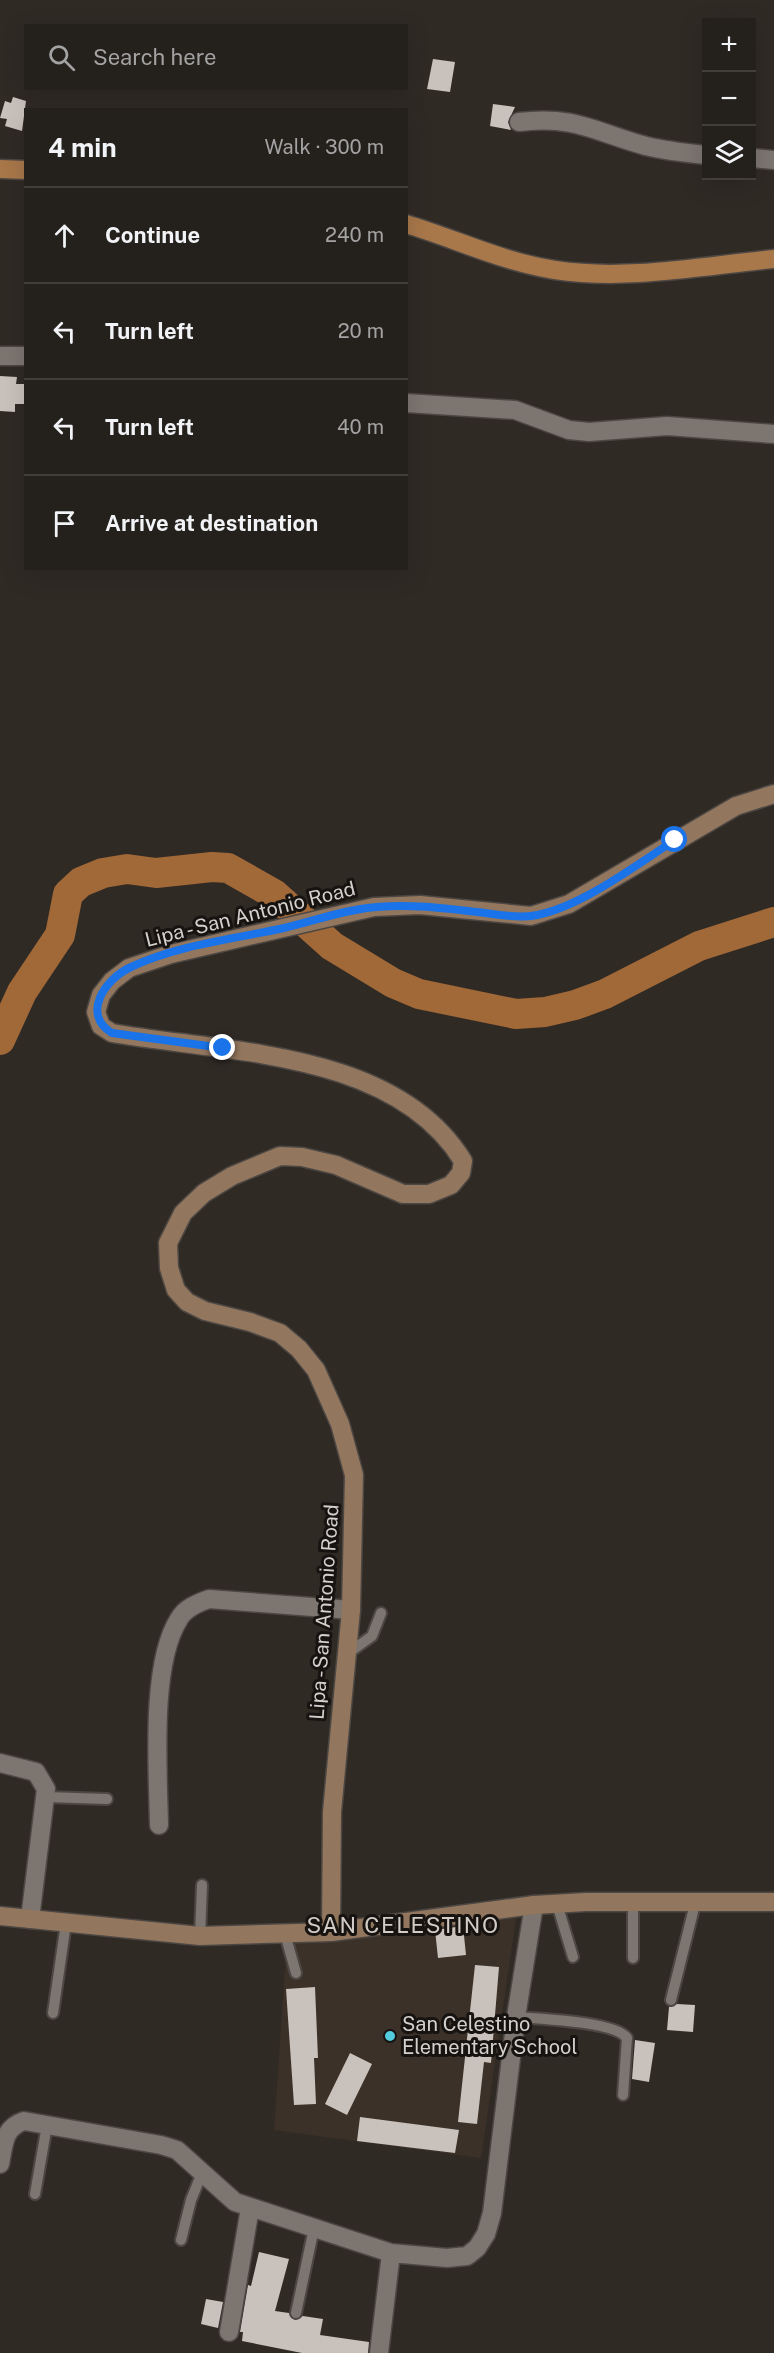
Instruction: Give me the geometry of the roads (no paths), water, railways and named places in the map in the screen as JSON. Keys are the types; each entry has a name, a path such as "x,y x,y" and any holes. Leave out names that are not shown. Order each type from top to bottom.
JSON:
{"main road":[{"path":"0,169 24,170"},
{"path":"408,225 477,250 555,270 601,274 649,272 774,259"}],"street":[{"path":"519,122 547,119 568,120 646,146 702,154"},
{"path":"756,158 774,160"},
{"path":"0,356 24,356"},
{"path":"408,403 514,410 568,430 589,432 667,426 774,434"},
{"name":"Lipa - San Antonio Road","path":"331,1932 332,1812 351,1610 354,1475 340,1424 316,1370 300,1349 280,1333 250,1322 205,1311 187,1302 176,1290 169,1269 168,1243 183,1213 204,1193 232,1176 280,1156 302,1157 336,1165 403,1194 429,1194 451,1185 461,1173 463,1161 453,1145 435,1126 396,1098 343,1073 282,1057 112,1033 101,1026 96,1012 101,995 112,981 129,968 171,954 374,907 420,905 531,916 569,904 736,806 774,794"},
{"path":"159,1825 160,1690 169,1638 180,1616 195,1604 209,1599 351,1610"},
{"path":"0,1763 36,1772 43,1780 46,1797 30,1919"},
{"path":"0,1916 200,1936 331,1932 534,1905 696,1900 774,1902"},
{"path":"0,2164 7,2132 14,2124 24,2121 177,2150 226,2196 250,2208 391,2253 447,2258 467,2256 477,2248 486,2234 498,2175 516,2017 534,1905"},
{"path":"229,2332 250,2208"},
{"path":"379,2353 391,2253"}],"lane":[{"path":"347,1654 372,1636 381,1613"},
{"path":"46,1797 107,1799"},
{"path":"200,1936 202,1885"},
{"path":"671,2000 696,1900"},
{"path":"633,1901 633,1958"},
{"path":"557,1904 573,1957"},
{"path":"52,2013 66,1923"},
{"path":"285,1934 296,1973"},
{"path":"516,2017 607,2027 623,2032 627,2038 623,2095"},
{"path":"35,2194 47,2125"},
{"path":"181,2240 191,2199 202,2174"},
{"path":"296,2313 314,2228"}],"waterway":[{"path":"0,1040 22,992 60,935 68,894 81,882 103,873 127,869 156,873 212,867 228,868 274,894 332,946 393,983 419,994 516,1014 545,1012 575,1005 605,994 699,946 774,922"},
{"path":"0,1010 12,1019"}],"place":[{"name":"San Celestino Elementary School","path":"390,2036"}],"district":[{"name":"SAN CELESTINO","path":"403,1925"}]}
